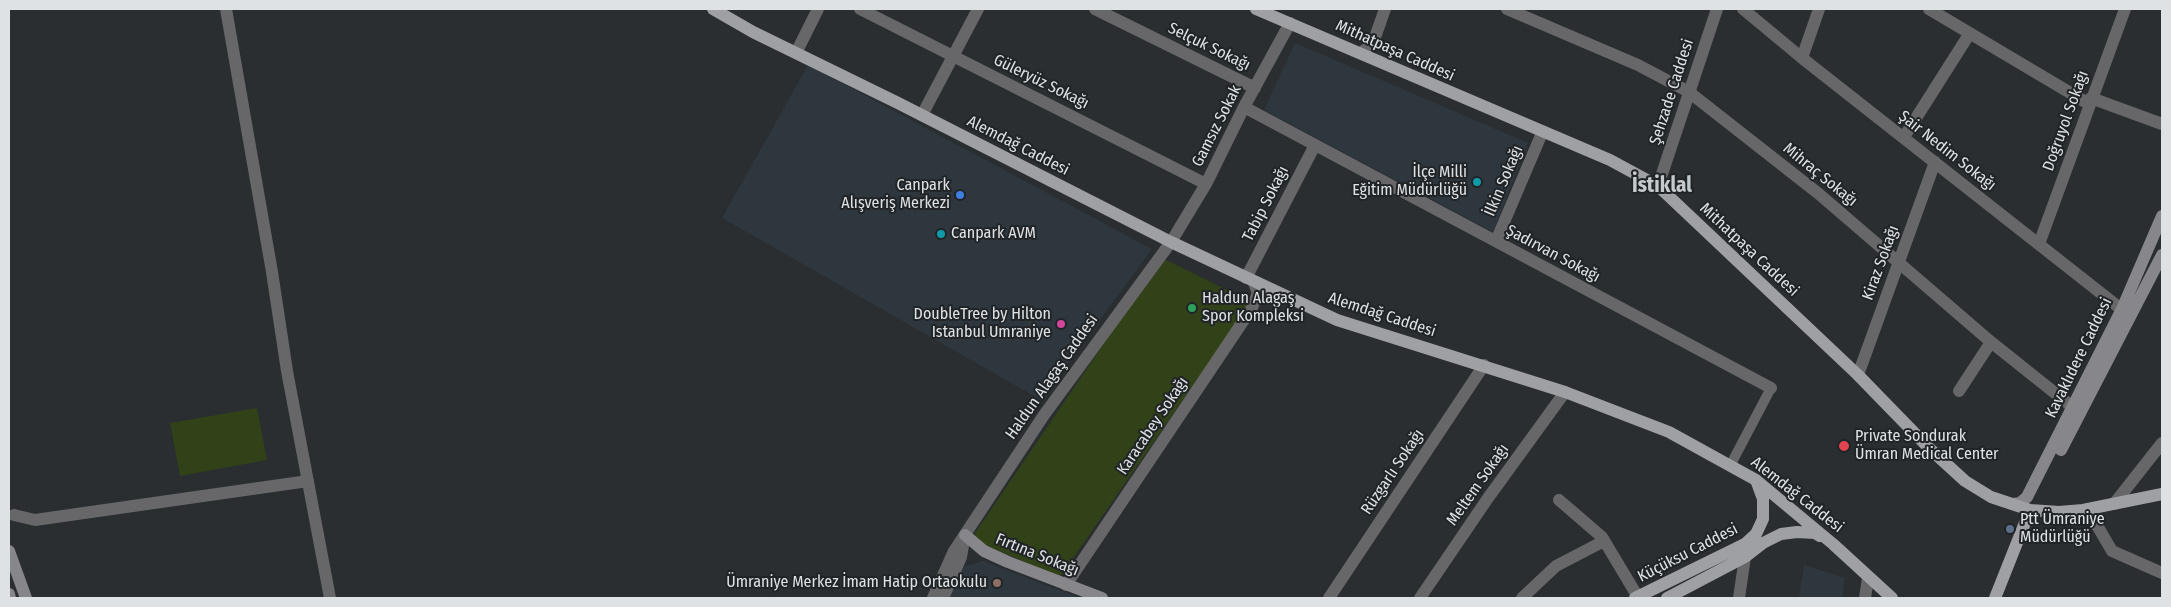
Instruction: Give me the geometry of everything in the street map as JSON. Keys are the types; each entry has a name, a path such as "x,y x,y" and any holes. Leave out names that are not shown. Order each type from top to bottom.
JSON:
{"main road":[{"name":"Alemdağ Caddesi","path":"713,9 796,53 1171,242 1250,281 1337,320 1484,365 1564,392 1669,432 1731,464 1756,480 1833,544 1892,598"},
{"name":"Mithatpaşa Caddesi","path":"1259,9 1542,133 1610,160 1658,186 1858,375 1930,449 1965,481 1991,497 2030,510 2059,512 2083,510 2162,494"},
{"name":"Kavaklıdere Caddesi","path":"2127,313 2162,216"},
{"name":"Kavaklıdere Caddesi","path":"2013,504 2020,503 2027,497 2076,411 2127,313 2162,256"},
{"name":"Kavaklıdere Caddesi","path":"2030,510 2076,411"},
{"name":"Küçüksu Caddesi","path":"1637,597 1744,544 1756,534 1763,519 1763,506 1756,480"},
{"path":"1995,598 2030,510"},
{"name":"Küçüksu Caddesi","path":"1668,598 1745,557 1763,543 1789,533 1815,534 1833,544"},
{"name":"Fırtına Sokağı","path":"965,535 984,551 1102,598"},
{"path":"9,551 26,598"},
{"path":"9,594 10,598"}],"street":[{"path":"226,9 330,598"},
{"path":"796,53 818,9"},
{"name":"Güleryüz Sokağı","path":"860,9 1206,184"},
{"path":"922,115 978,9"},
{"name":"Selçuk Sokağı","path":"1094,9 1255,88"},
{"path":"1361,54 1373,43 1385,9"},
{"name":"Mihraç Sokağı","path":"1508,9 1638,65 1689,92 1819,194 1990,342 2076,411"},
{"name":"Şehzade Caddesi","path":"1658,186 1717,9"},
{"name":"Şair Nedim Sokağı","path":"1743,9 1802,58 2127,313"},
{"path":"1802,58 1819,9"},
{"path":"1929,9 2090,101 2162,124"},
{"name":"Doğruyol Sokağı","path":"2039,244 2125,9"},
{"name":"Gamsız Sokak","path":"1171,242 1206,184 1244,107 1290,23"},
{"path":"1904,137 1970,33"},
{"name":"Şadırvan Sokağı","path":"1244,107 1771,388 1731,464"},
{"name":"İlkin Sokağı","path":"1496,242 1542,133"},
{"name":"Tabip Sokağı","path":"1250,281 1315,145"},
{"name":"Kiraz Sokağı","path":"1858,375 1934,162"},
{"name":"Haldun Alagaş Caddesi","path":"933,598 954,551 1044,415 1171,242"},
{"path":"2149,248 2162,256"},
{"name":"Karacabey Sokağı","path":"1066,584 1252,308 1258,293 1250,281"},
{"path":"1959,391 1990,342"},
{"name":"Rüzgarlı Sokağı","path":"1329,598 1484,365"},
{"name":"Meltem Sokağı","path":"1420,598 1488,498 1564,392"},
{"path":"2114,504 2162,443"},
{"path":"14,515 35,520 308,480"},
{"path":"1559,500 1604,541 1637,597"},
{"path":"2083,510 2098,527 2112,551 2117,555 2162,573"},
{"name":"Haldun Alagaş Caddesi","path":"944,598 961,557 965,535"},
{"path":"1522,598 1556,566 1604,541"},
{"path":"1739,598 1745,557"},
{"path":"1865,598 1868,578"}],"shaded area":[{"path":"1295,43 1528,143 1493,232 1264,110"},
{"name":"Canpark AVM","path":"808,65 1152,249 1041,400 722,218"},
{"name":"Ümraniye Merkez İmam Hatip Ortaokulu","path":"983,561 1080,598 947,598 961,568"},
{"path":"1804,565 1845,578 1842,598 1799,598"}],"green space":[{"path":"1162,258 1251,302 1060,577 971,539"},
{"path":"257,408 267,460 180,476 170,423"}],"place":[{"name":"İlçe Milli Eğitim Müdürlüğü","path":"1477,182"},
{"name":"Canpark Alışveriş Merkezi","path":"960,195"},
{"name":"Canpark AVM","path":"941,234"},
{"name":"Haldun Alagaş Spor Kompleksi","path":"1192,308"},
{"name":"DoubleTree by Hilton Istanbul Umraniye","path":"1061,324"},
{"name":"Private Sondurak Ümran Medical Center","path":"1844,446"},
{"name":"Ptt Ümraniye Müdürlüğü","path":"2010,529"},
{"name":"Ümraniye Merkez İmam Hatip Ortaokulu","path":"997,583"}],"district":[{"name":"İstiklal","path":"1662,186"}]}
